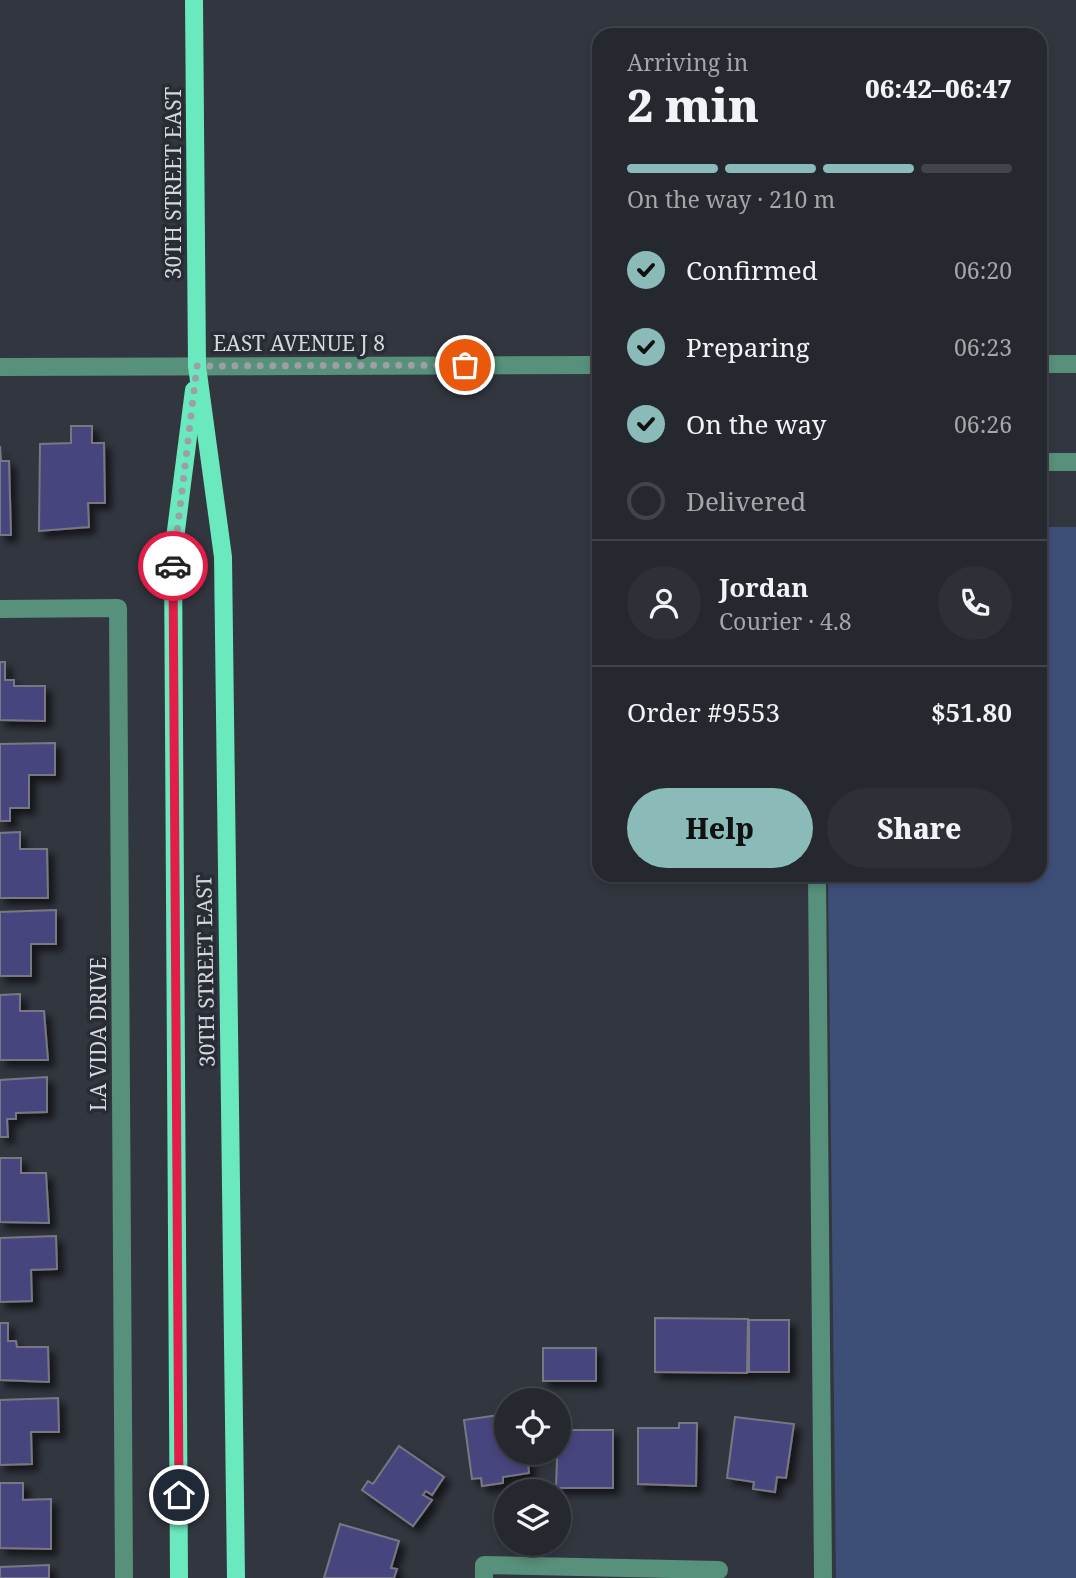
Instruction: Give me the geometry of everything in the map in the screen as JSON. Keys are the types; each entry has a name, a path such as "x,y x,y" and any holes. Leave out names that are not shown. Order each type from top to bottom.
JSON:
{"main road":[{"name":"30TH STREET EAST","path":"194,0 197,366 223,557 236,1578"},
{"name":"30TH STREET EAST","path":"179,1578 173,554 197,366"}],"street":[{"path":"1047,364 1076,364"},
{"name":"EAST AVENUE J 8","path":"0,367 592,365"},
{"path":"1047,462 1076,462"},
{"name":"LA VIDA DRIVE","path":"0,609 118,608 124,1578"},
{"path":"817,882 823,1578"},
{"path":"484,1571 719,1570"}],"shaded area":[{"path":"1047,527 1076,527 1076,1578 836,1578 828,882 1047,882"}],"building":[{"path":"71,426 92,426 92,443 104,443 105,503 88,503 89,527 39,531 40,444 71,443"},
{"path":"0,446 1,461 9,461 11,535 0,535"},
{"path":"0,662 5,662 5,680 14,680 14,686 45,686 45,721 0,720"},
{"path":"55,743 55,775 29,775 29,808 10,808 10,821 0,821 0,744"},
{"path":"20,832 20,849 47,849 48,898 0,898 0,833"},
{"path":"56,910 56,944 31,944 31,976 0,976 0,912"},
{"path":"20,994 20,1011 44,1011 48,1060 0,1060 0,995"},
{"path":"47,1077 47,1112 16,1113 16,1119 7,1119 8,1137 0,1137 0,1080"},
{"path":"0,1158 21,1158 21,1173 46,1173 49,1223 0,1222"},
{"path":"56,1236 57,1269 31,1270 32,1301 0,1302 0,1238"},
{"path":"655,1318 748,1319 747,1373 655,1372"},
{"path":"749,1320 789,1320 789,1372 749,1372"},
{"path":"0,1323 8,1323 8,1341 16,1341 17,1347 48,1347 49,1382 0,1380"},
{"path":"543,1348 596,1348 596,1381 543,1381"},
{"path":"58,1398 59,1432 31,1432 32,1464 0,1465 0,1400"},
{"path":"494,1416 494,1465 528,1465 529,1473 494,1479 494,1484 482,1486 481,1478 472,1479 464,1420"},
{"path":"735,1417 794,1424 786,1478 777,1477 775,1492 753,1489 754,1482 727,1478"},
{"path":"679,1423 697,1423 696,1486 638,1484 638,1428 679,1428"},
{"path":"571,1430 613,1430 613,1488 571,1488 571,1479 556,1479 557,1465 571,1465"},
{"path":"399,1446 444,1477 432,1495 426,1491 423,1495 432,1500 413,1526 362,1490 368,1481 373,1484"},
{"path":"0,1483 23,1483 23,1500 51,1499 51,1549 0,1548"},
{"path":"340,1524 399,1541 391,1568 397,1569 394,1578 324,1578"},
{"path":"49,1565 49,1578 0,1578 0,1567"}],"way so far":[{"path":"173,566 197,366 465,365"}],"route":[{"path":"173,566 179,1495"}]}
